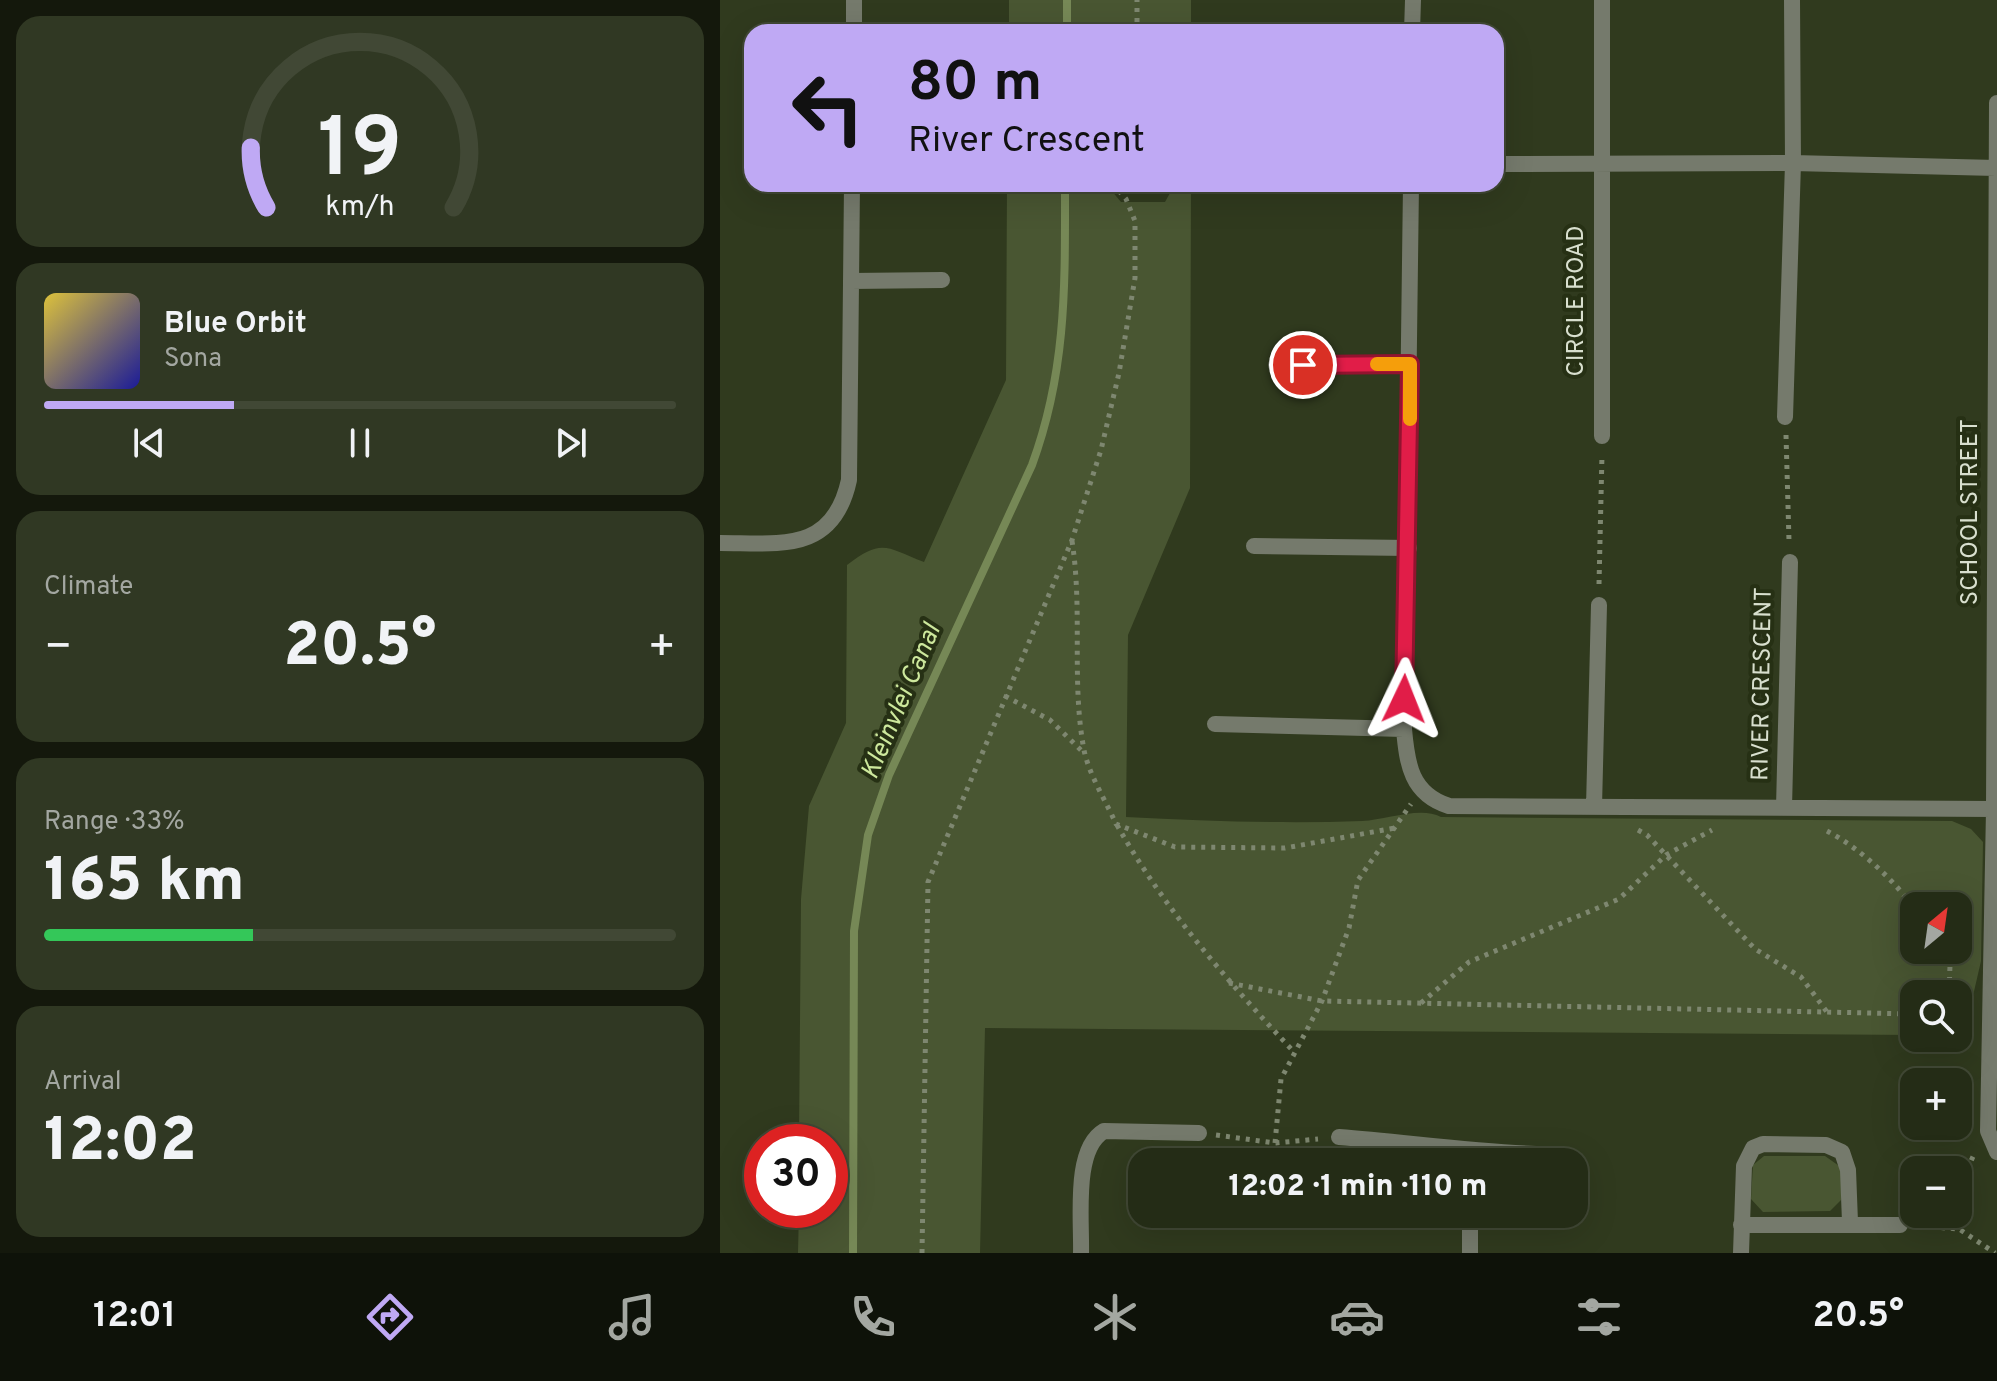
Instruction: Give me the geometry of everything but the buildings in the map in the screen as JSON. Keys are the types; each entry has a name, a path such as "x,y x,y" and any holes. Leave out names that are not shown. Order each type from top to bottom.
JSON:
{"street":[{"path":"854,0 854,24"},
{"path":"1412,24 1413,0"},
{"name":"CIRCLE ROAD","path":"1602,0 1602,436"},
{"path":"1785,417 1793,163 1792,0"},
{"name":"SCHOOL STREET","path":"1988,1131 1994,921 1997,103"},
{"path":"1504,164 1793,163 1996,168"},
{"path":"720,543 794,543 827,525 842,504 849,480 852,192"},
{"path":"1411,192 1409,548 1404,729 1407,765 1420,790"},
{"path":"851,281 942,280"},
{"path":"1276,365 1410,364"},
{"path":"1254,546 1409,548"},
{"name":"RIVER CRESCENT","path":"1784,808 1790,562"},
{"path":"1594,807 1599,605"},
{"path":"1215,724 1404,729"},
{"name":"RIVER CRESCENT","path":"1420,790 1449,806 1994,809"},
{"path":"1081,1253 1084,1153 1096,1135 1104,1131 1199,1133"},
{"path":"1988,1131 1997,1152"},
{"path":"1339,1137 1436,1144 1446,1148"},
{"path":"1741,1253 1744,1166 1753,1148 1763,1144 1826,1145 1842,1152 1848,1170 1850,1222"},
{"path":"1741,1225 1850,1222 1900,1225"},
{"path":"1470,1228 1470,1253"}],"path":[{"path":"1137,0 1137,24"},
{"path":"922,1253 928,882 1072,540 1101,450 1119,373 1135,278 1135,221 1120,192"},
{"path":"1785,417 1790,562"},
{"path":"1599,605 1602,436"},
{"path":"1072,540 1078,582 1078,704 1085,754 1116,824 1147,879 1229,983 1295,1053"},
{"path":"1005,696 1050,720 1085,754"},
{"path":"1275,1143 1281,1079 1322,1001 1349,928 1358,880 1420,790"},
{"path":"1420,1003 1469,962 1619,899 1666,855 1712,830 1714,808"},
{"path":"1116,824 1175,847 1285,848 1395,828"},
{"path":"1634,828 1647,835 1755,949 1801,977 1827,1012"},
{"path":"1826,830 1840,837 1903,892"},
{"path":"1229,983 1322,1001 1900,1014"},
{"path":"1959,1229 1965,1210 1969,1162 1988,1131"},
{"path":"1199,1133 1275,1143 1339,1137"},
{"path":"1944,1228 1959,1229 1995,1253"}],"green space":[{"path":"1009,0 1191,0 1191,24 1009,24"},
{"path":"1007,192 1113,192 1121,202 1165,202 1171,192 1191,192 1190,488 1128,635 1126,817 1333,822 1423,813 1441,817 1952,821 1971,829 1983,842 1981,961 1972,1000 1972,980 1900,980 1900,1035 985,1028 980,1253 798,1253 799,1228 848,1228 848,1124 799,1124 801,899 809,806 846,723 847,565 877,548 901,552 924,562 1006,380"},
{"path":"1764,1156 1825,1156 1842,1168 1841,1200 1830,1211 1763,1212 1751,1199 1753,1165"}],"waterway":[{"name":"Kleinvlei Canal","path":"1067,0 1067,24"},
{"name":"Kleinvlei Canal","path":"853,1253 854,931 868,835 889,775 1032,465 1043,430 1052,395 1062,326 1065,192"}],"slow traffic":[{"path":"1377,364 1410,364 1410,419"}],"route":[{"path":"1303,365 1410,364 1404,699"}]}
